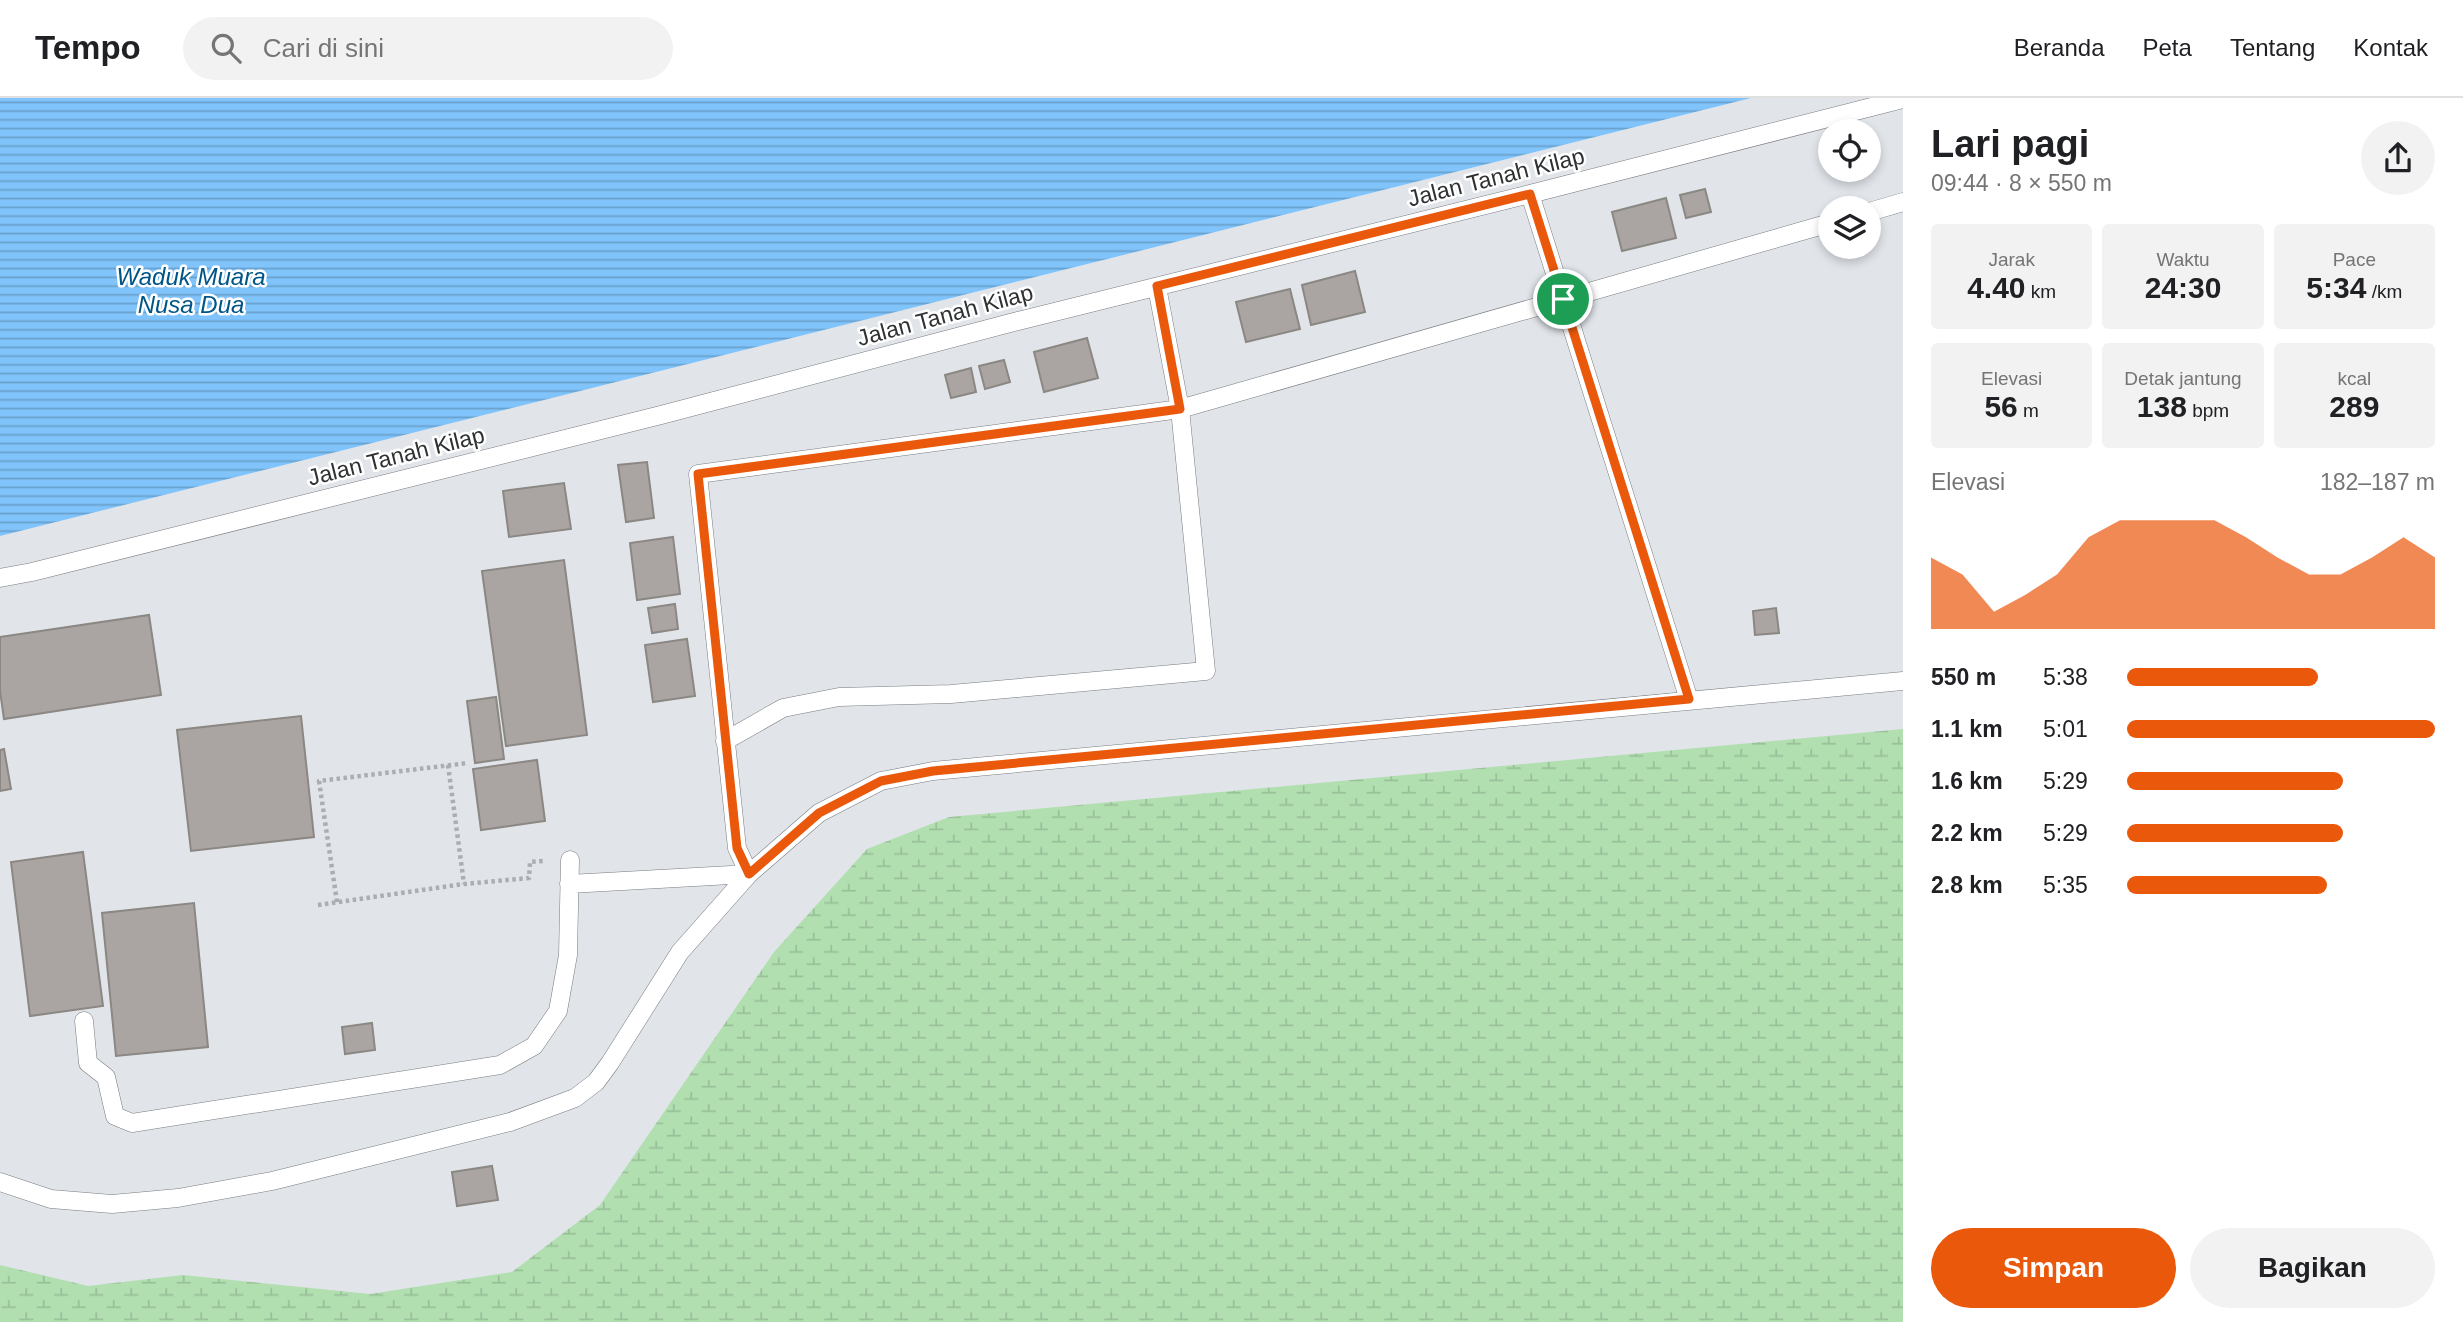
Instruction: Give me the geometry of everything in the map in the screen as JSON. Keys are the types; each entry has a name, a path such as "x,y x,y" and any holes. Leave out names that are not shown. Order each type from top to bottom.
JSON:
{"lane":[{"name":"Jalan Tanah Kilap","path":"0,578 607,428 1157,286 1902,102"},
{"path":"1530,194 1689,699"},
{"path":"1881,208 1903,202"},
{"path":"749,874 737,848 698,474 1180,409 1818,226"},
{"path":"725,741 783,708 839,697 951,694 1206,671 1180,409 1157,286"},
{"path":"0,1182 51,1199 112,1204 178,1198 272,1181 510,1122 575,1098 596,1082 680,952 749,874 819,813 881,781 933,771 1903,681"},
{"path":"84,1021 88,1063 106,1077 115,1116 132,1123 500,1066 534,1046 558,1012 568,955 570,860"},
{"path":"569,884 749,874"}],"path":[{"path":"337,902 319,781 468,763"},
{"path":"448,765 464,884"},
{"path":"318,905 464,884 528,878 530,862 570,860"}],"green space":[{"path":"1903,729 1903,1322 0,1322 0,1265 88,1286 183,1275 370,1294 512,1272 600,1205 774,952 867,849 949,817"}],"water":[{"name":"Waduk Muara Nusa Dua","path":"0,98 1751,98 0,536"}],"building":[{"path":"1705,189 1711,212 1686,218 1680,195"},
{"path":"1666,198 1676,238 1622,251 1612,212"},
{"path":"1355,271 1365,312 1311,325 1302,285"},
{"path":"1290,289 1300,329 1246,342 1236,302"},
{"path":"1087,338 1098,378 1044,392 1034,352"},
{"path":"1004,360 1010,382 985,389 979,366"},
{"path":"971,368 976,392 951,398 945,375"},
{"path":"647,462 654,518 626,522 618,465"},
{"path":"564,483 571,529 509,537 503,491"},
{"path":"673,537 680,594 637,600 630,543"},
{"path":"564,560 587,735 506,746 482,571"},
{"path":"675,604 678,629 652,633 648,608"},
{"path":"1776,608 1779,633 1755,635 1753,611"},
{"path":"149,615 161,695 4,719 0,691 0,637"},
{"path":"687,639 695,696 653,702 645,645"},
{"path":"496,697 504,759 475,763 467,701"},
{"path":"301,716 314,837 191,851 177,730"},
{"path":"4,749 11,789 0,791 0,750"},
{"path":"537,760 545,821 481,830 473,769"},
{"path":"83,852 103,1006 30,1016 11,862"},
{"path":"194,903 208,1047 116,1056 102,913"},
{"path":"372,1023 375,1050 345,1054 342,1027"},
{"path":"492,1166 498,1200 457,1206 452,1172"}],"route":[{"path":"1530,194 1563,299 1689,699 933,771 881,781 819,813 749,874 737,848 698,474 1180,409 1157,286 1530,194"}]}
